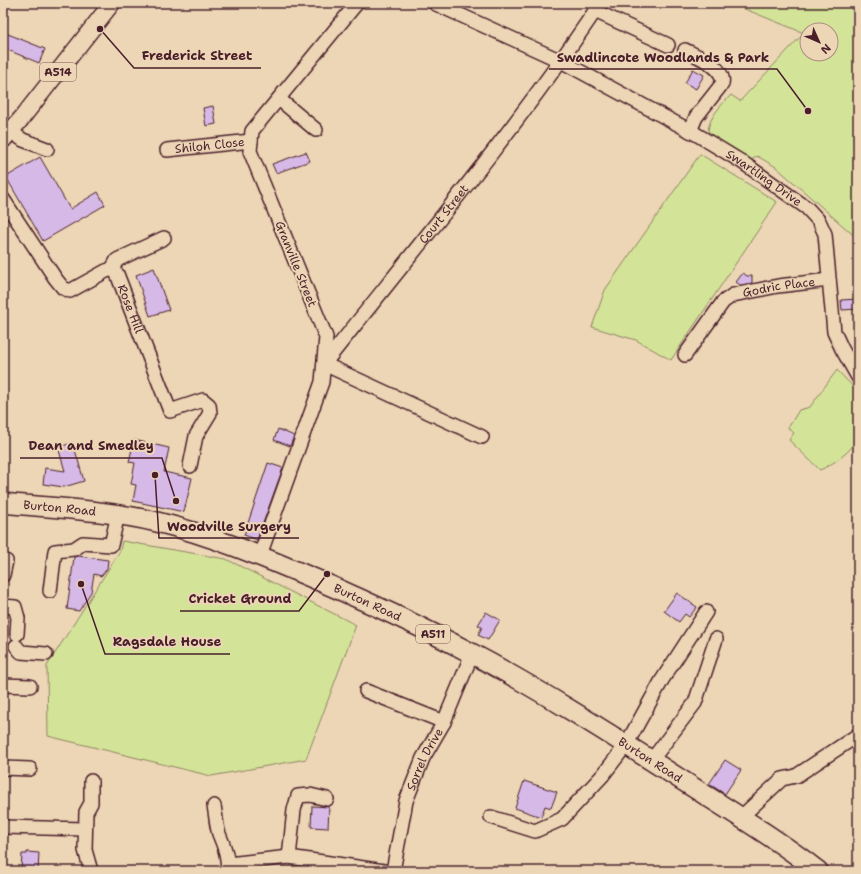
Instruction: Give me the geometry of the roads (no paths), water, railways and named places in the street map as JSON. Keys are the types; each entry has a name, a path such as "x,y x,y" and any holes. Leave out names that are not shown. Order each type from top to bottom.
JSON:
{"highway":[{"name":"Burton Road","path":"3,503 118,514 158,522 260,555 378,606 472,654 553,699 741,817 793,852 818,871"}],"main road":[{"name":"A514","path":"7,135 112,3"}],"street":[{"path":"251,141 252,131 357,3"},
{"name":"Swartling Drive","path":"434,3 561,62 690,131 742,162 814,214 825,234 834,332 842,350 858,377"},
{"name":"Court Street","path":"324,364 441,218 561,62 595,11 668,45"},
{"path":"685,50 713,65 722,74 723,80 722,84 696,117 690,131"},
{"path":"279,99 316,130"},
{"path":"7,135 47,149"},
{"name":"Granville Street","path":"251,141 250,151 326,337 322,382 260,555"},
{"name":"Shiloh Close","path":"167,150 251,141"},
{"name":"Rose Hill","path":"3,199 63,288 70,290 112,269 117,274 170,411 203,400 209,405 210,413 196,436 190,466"},
{"path":"112,269 117,260 164,238"},
{"name":"Godric Place","path":"685,355 723,302 733,295 778,286 830,280"},
{"path":"324,364 482,437"},
{"path":"50,591 55,551 74,550 83,544 111,545 118,514"},
{"path":"3,560 6,561 3,575"},
{"path":"9,606 18,618 17,640 21,652 46,654"},
{"path":"491,817 535,832 562,819 603,775 626,745 662,680 706,612"},
{"path":"651,761 695,703 716,640"},
{"name":"Sorrel Drive","path":"393,871 406,801 423,758 444,722 472,654"},
{"path":"3,685 30,686"},
{"path":"366,690 444,722"},
{"path":"741,817 782,779 796,776 858,734"},
{"path":"3,768 30,769"},
{"path":"91,781 91,803 86,812 85,829 85,850 91,871"},
{"path":"288,857 294,810 298,796 310,795 327,799"},
{"path":"214,806 219,834 223,840 227,868 288,857 384,871"},
{"path":"3,827 85,829"}],"place":[{"name":"Frederick Street","path":"100,29"},
{"name":"Swadlincote Woodlands & Park","path":"808,111"},
{"name":"Woodville Surgery","path":"155,475"},
{"name":"Dean and Smedley","path":"176,501"},
{"name":"Cricket Ground","path":"327,574"},
{"name":"Ragsdale House","path":"81,584"}]}
